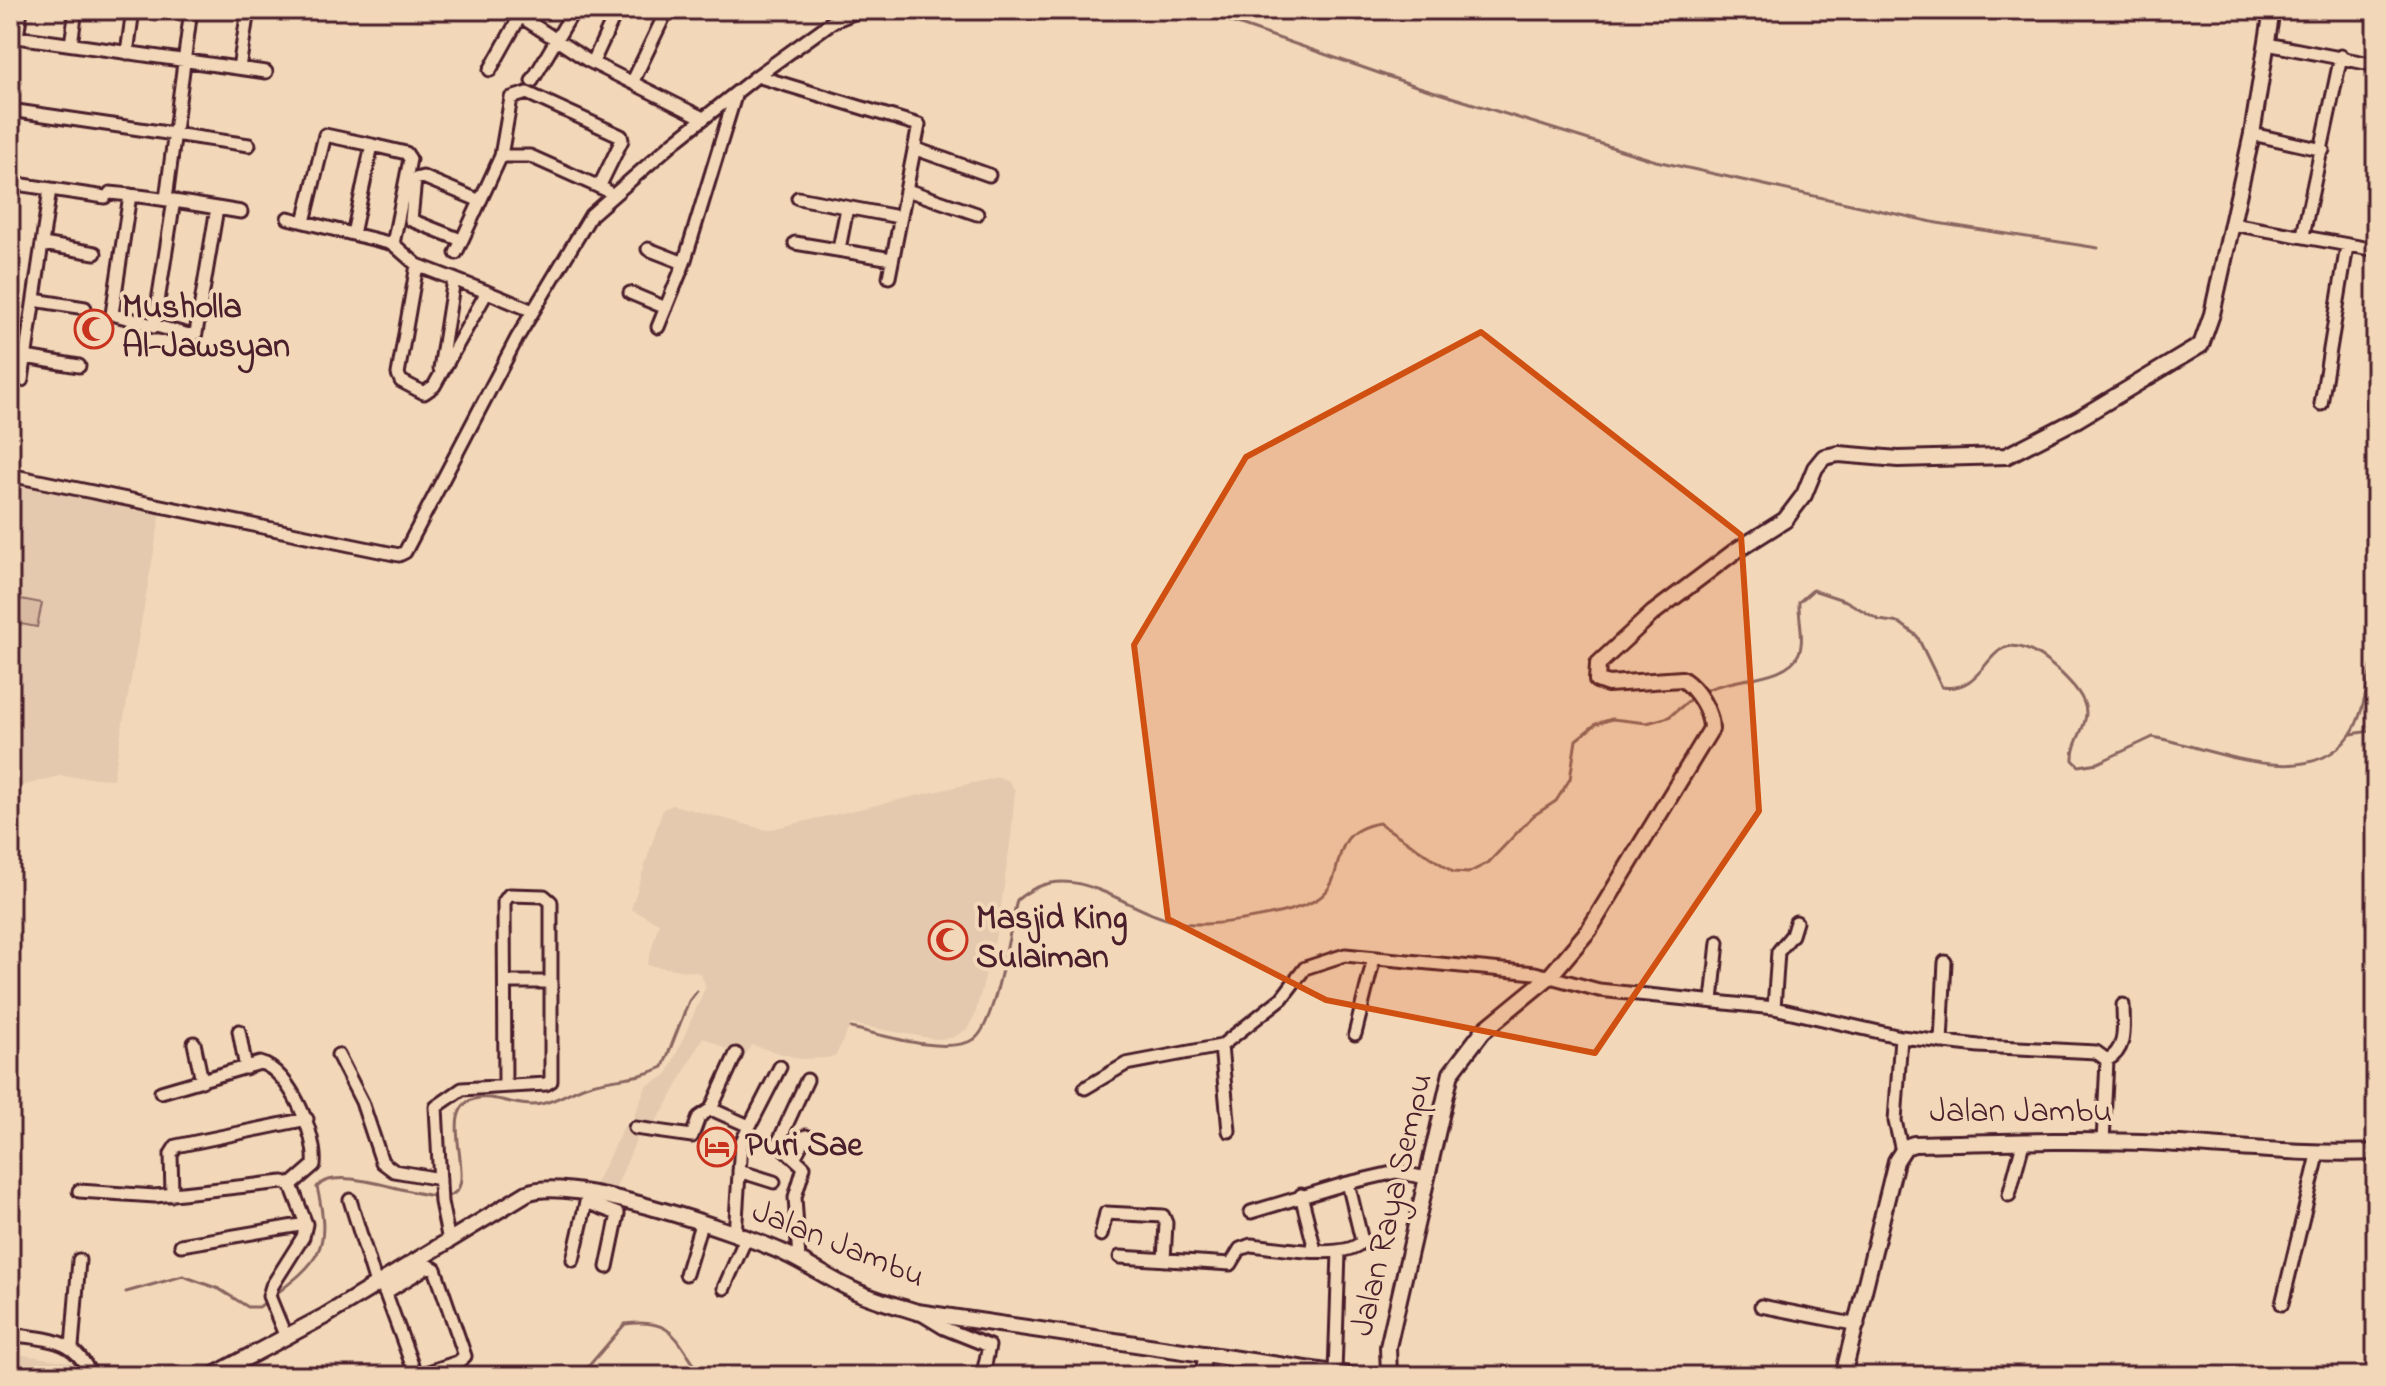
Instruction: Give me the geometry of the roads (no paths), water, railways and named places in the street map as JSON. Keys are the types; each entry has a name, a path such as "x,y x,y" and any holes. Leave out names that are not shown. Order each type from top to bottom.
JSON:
{"street":[{"path":"21,10 13,36 266,72"},
{"path":"71,44 76,10"},
{"path":"127,53 133,10"},
{"path":"154,327 191,10"},
{"path":"239,68 248,10"},
{"path":"532,81 574,10"},
{"path":"593,62 617,10"},
{"path":"633,81 667,10"},
{"path":"10,475 399,555 405,552 533,311 584,225 613,194 757,76 832,22 861,10"},
{"path":"2272,10 2252,134 2232,224 2376,250"},
{"path":"490,70 522,13 593,62 703,118"},
{"path":"2267,44 2376,65"},
{"path":"2303,235 2341,56"},
{"path":"757,76 916,123 921,128 899,217 889,277"},
{"path":"456,253 501,156 511,98 527,93 621,136 622,140 599,187"},
{"path":"658,327 684,263 736,95"},
{"path":"10,110 249,145"},
{"path":"2252,134 2323,150"},
{"path":"304,222 325,135 406,153 410,159 393,244"},
{"path":"353,234 372,145"},
{"path":"916,149 989,175"},
{"path":"501,156 530,156 613,194"},
{"path":"461,240 411,220 415,179 423,177 478,200"},
{"path":"10,183 170,200 241,212"},
{"path":"22,380 50,189"},
{"path":"907,190 977,214"},
{"path":"130,195 112,314 189,335 199,329 217,208"},
{"path":"798,198 899,217"},
{"path":"839,249 847,208"},
{"path":"288,218 393,244 417,265 533,311"},
{"name":"Jalan Raya Sempu","path":"1389,1376 1388,1347 1447,1085 1455,1066 1483,1031 1550,976 1599,917 1610,892 1708,737 1711,720 1690,685 1675,678 1608,684 1597,680 1595,675 1606,655 1653,613 1734,552 1785,520 1804,495 1815,468 1824,457 1839,454 1898,459 2006,456 2194,352 2208,335 2232,224"},
{"path":"795,243 892,259"},
{"path":"43,244 95,253"},
{"path":"2321,404 2347,246"},
{"path":"648,249 684,263"},
{"path":"417,265 399,378 424,393 431,391 487,292"},
{"path":"439,376 454,279"},
{"path":"630,293 666,308"},
{"path":"34,300 85,308"},
{"path":"25,357 79,366"},
{"path":"449,1241 441,1202 436,1107 462,1089 551,1081 551,902 544,896 505,898 505,1085"},
{"path":"1774,1008 1778,952 1792,935 1796,922"},
{"path":"1712,1001 1718,942"},
{"path":"1085,1088 1126,1064 1221,1046 1282,998 1305,968 1345,955 1550,976 1599,990 1774,1008 1901,1037 2096,1052 2107,1060"},
{"path":"1355,1034 1374,958"},
{"path":"1941,1042 1945,962"},
{"path":"505,982 550,982"},
{"path":"2107,1060 2116,1055 2122,1046 2123,1005"},
{"path":"239,1031 246,1068"},
{"path":"1901,1037 1895,1121 1902,1151"},
{"path":"194,1043 202,1081"},
{"path":"1221,1046 1229,1131"},
{"path":"635,1128 694,1135 697,1121 711,1109 736,1054"},
{"path":"338,1055 362,1102 382,1162 394,1171 440,1184"},
{"path":"2103,1142 2107,1060"},
{"path":"161,1092 260,1063 278,1073 307,1119 315,1153 314,1165 291,1185"},
{"path":"724,1288 740,1237 741,1143 780,1067"},
{"path":"799,1260 795,1197 804,1167 778,1143 807,1080"},
{"path":"711,1109 749,1126"},
{"path":"172,1195 171,1154 176,1146 307,1119"},
{"path":"794,1158 806,1136"},
{"name":"Jalan Jambu","path":"1843,1376 1858,1325 1892,1175 1902,1151 1914,1144 2103,1142 2318,1155 2376,1152"},
{"path":"2009,1195 2023,1143"},
{"path":"2282,1304 2318,1155"},
{"path":"739,1171 774,1182"},
{"path":"1251,1212 1301,1195 1396,1172 1427,1178"},
{"path":"79,1191 172,1195 283,1182 291,1185 306,1224 299,1247 272,1286 271,1302 285,1335"},
{"path":"1120,1257 1231,1264 1240,1249 1251,1245 1339,1252 1357,1247 1362,1241 1348,1183"},
{"name":"Jalan Jambu","path":"212,1376 381,1286 536,1189 701,1224 799,1260 864,1296 917,1312 1354,1376"},
{"path":"1301,1195 1315,1250"},
{"path":"573,1260 587,1198 618,1214 607,1267"},
{"path":"350,1200 381,1286 416,1376 458,1362 465,1356 435,1269 429,1266 381,1286"},
{"path":"1101,1235 1106,1213 1163,1216 1166,1223 1164,1260"},
{"path":"181,1245 306,1224"},
{"path":"686,1274 701,1224"},
{"path":"1335,1373 1339,1252"},
{"path":"72,1347 79,1260"},
{"path":"1761,1306 1858,1325"},
{"path":"917,1312 944,1328 989,1347 984,1369"},
{"path":"978,1341 1001,1325"},
{"path":"10,1334 72,1347 83,1358 91,1376"},
{"path":"1202,1376 1205,1353"}],"waterway":[{"path":"1197,10 1416,86 1656,161 1937,223 2098,248"},
{"path":"1702,692 1770,674 1793,662 1799,653 1801,641 1799,602 1813,590 1846,601 1879,620 1900,623 1917,636 1942,687 1960,686 1973,678 2003,649 2017,646 2035,653 2060,672 2083,701 2085,719 2073,753 2073,760 2079,766 2098,763 2153,737 2229,757 2284,765 2309,762 2332,753 2350,735 2361,710 2372,665 2376,662"},
{"path":"851,1028 930,1045 960,1044 973,1040 981,1032 995,998 1017,900 1039,886 1061,882 1083,885 1170,920 1193,924 1258,917 1294,909 1319,898 1334,878 1344,845 1350,836 1379,823 1453,872 1468,873 1488,863 1533,816 1556,801 1570,779 1576,740 1596,724 1612,719 1647,723 1669,717 1692,698"},
{"path":"2352,734 2376,730"},
{"path":"443,1196 455,1192 460,1183 457,1135 462,1107 482,1098 541,1104 586,1086 645,1074 663,1067 689,1001 697,991"},
{"path":"272,1297 301,1273 318,1252 323,1226 317,1187 326,1181 356,1179 436,1196"},
{"path":"126,1292 183,1276 219,1289 248,1307 259,1307 266,1302"},
{"path":"566,1376 587,1368 625,1324 642,1323 665,1328 672,1334 702,1376"}],"place":[{"name":"Musholla Al-Jawsyan","path":"94,329"},
{"name":"Masjid King Sulaiman","path":"948,940"},
{"name":"Puri Sae","path":"717,1147"}]}
